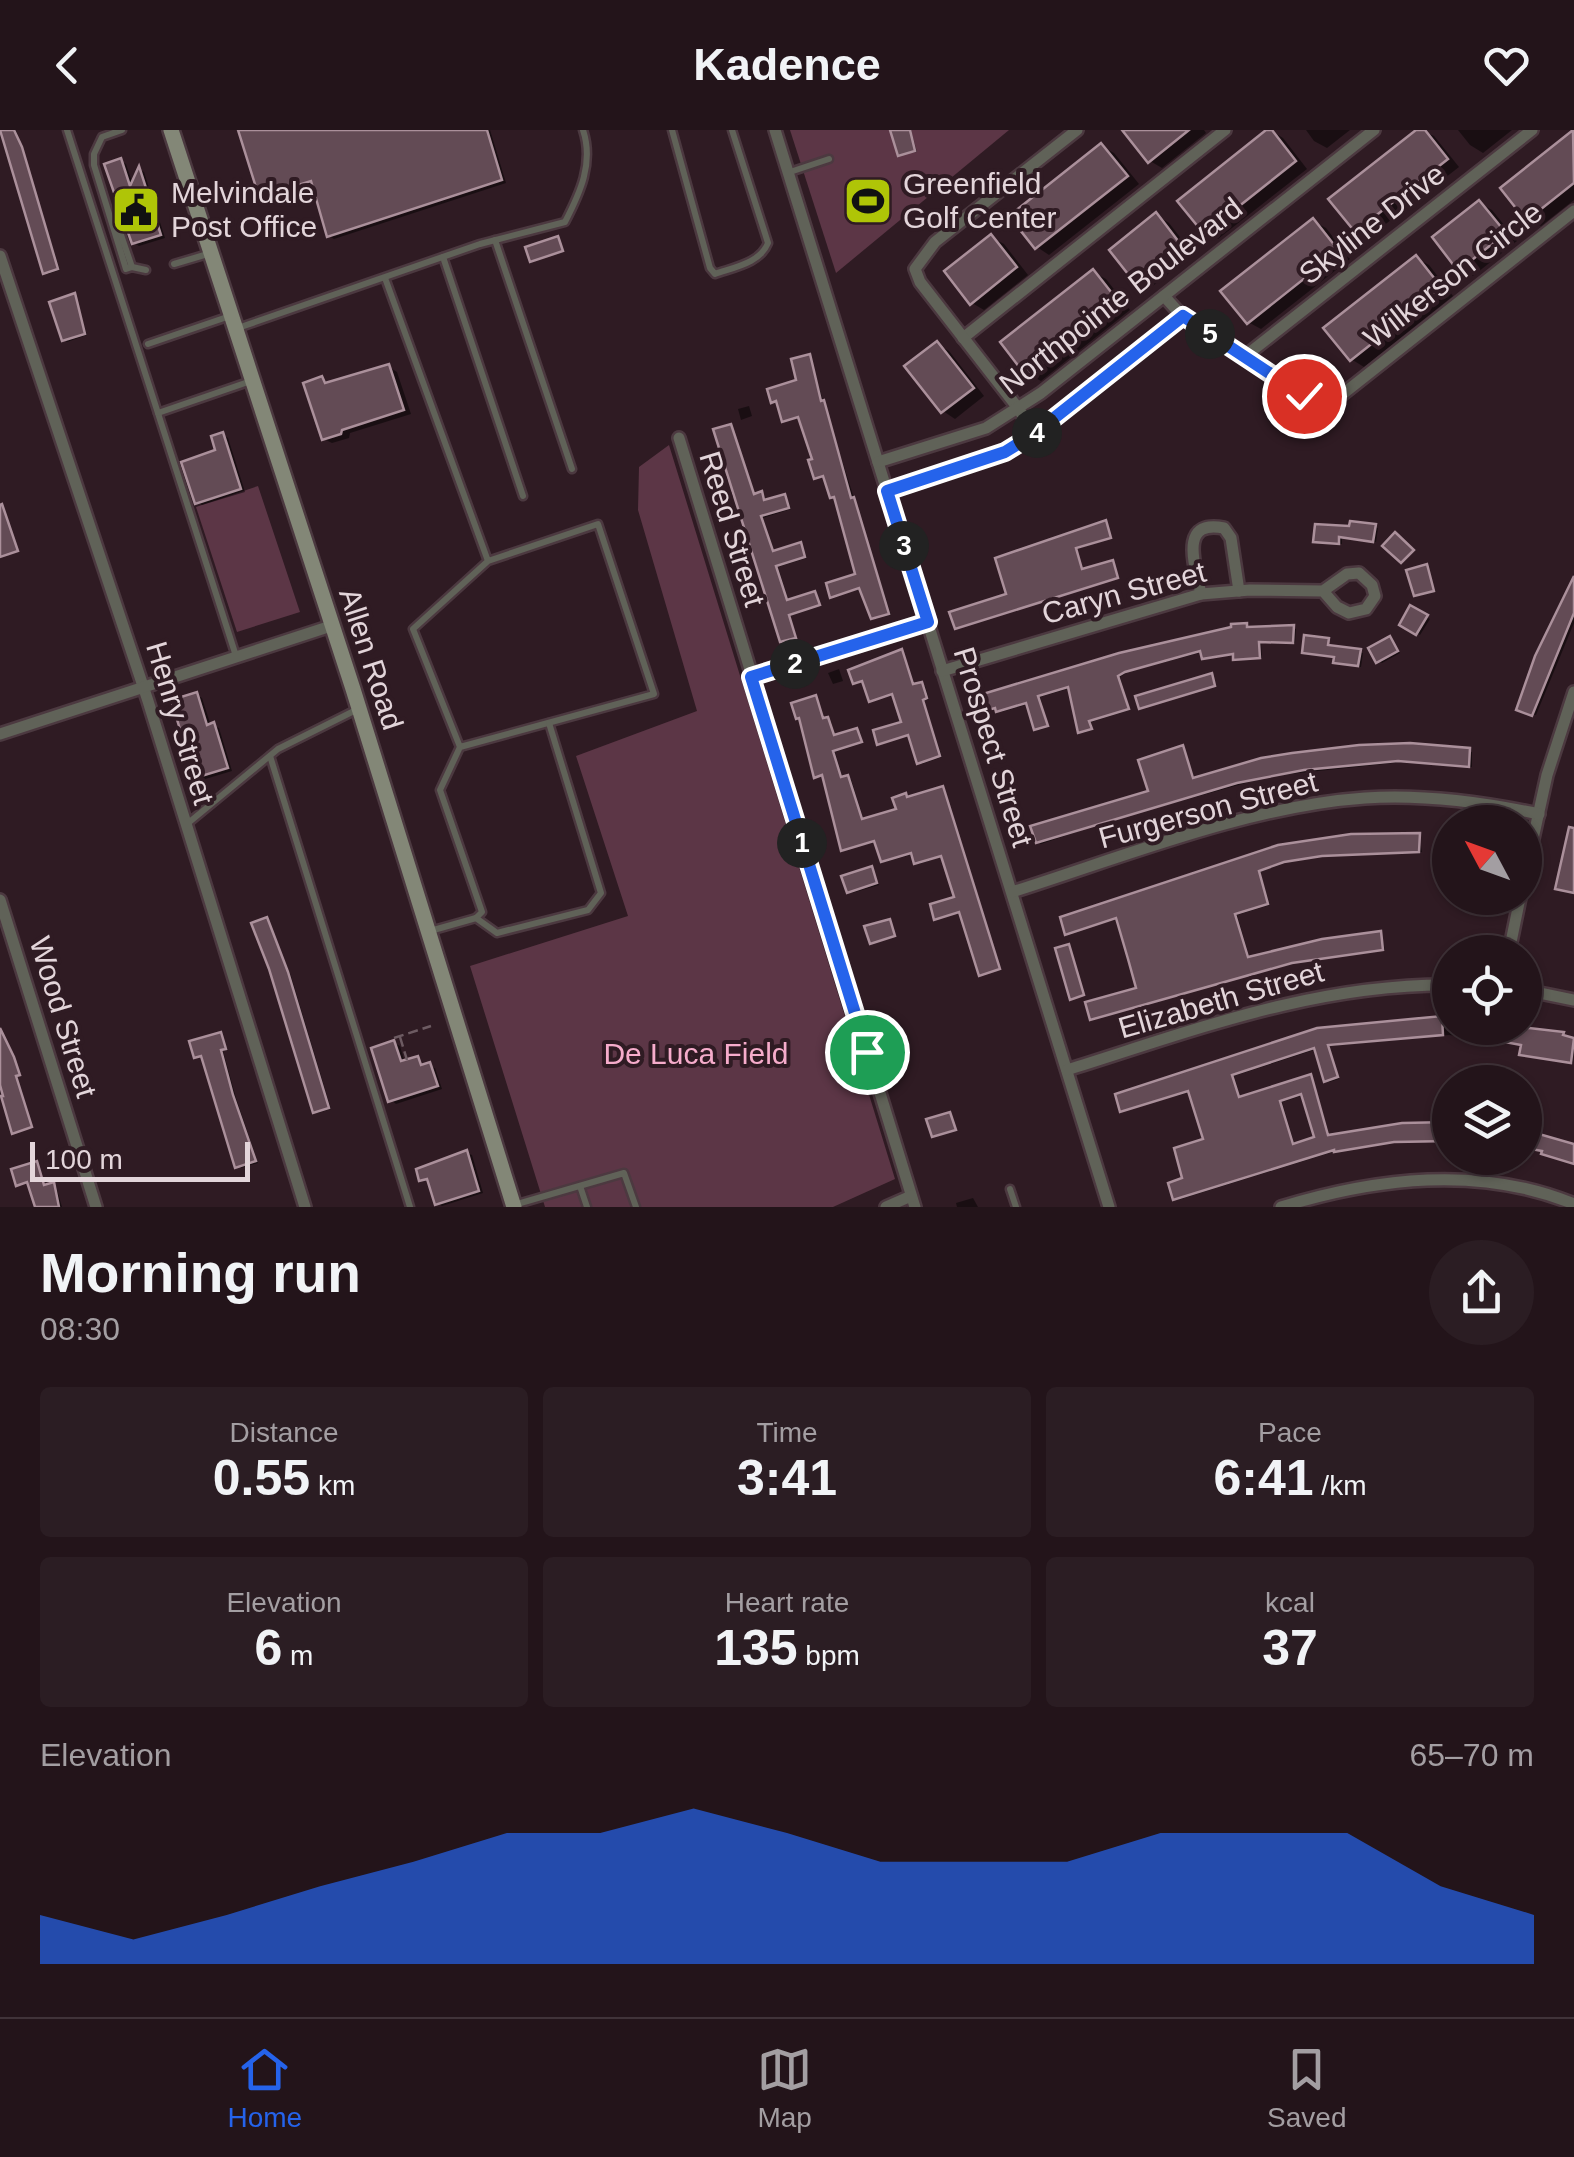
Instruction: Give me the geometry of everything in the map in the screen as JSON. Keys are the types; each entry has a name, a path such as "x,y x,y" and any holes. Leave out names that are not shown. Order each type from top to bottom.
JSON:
{"main road":[{"name":"Allen Road","path":"172,130 359,709 511,1206"}],"street":[{"name":"Prospect Street","path":"775,130 1109,1207"},
{"path":"1034,434 920,282 915,269 934,242 1077,130"},
{"path":"963,338 1225,130"},
{"name":"Northpointe Boulevard","path":"878,462 986,428 1018,408 1374,130"},
{"name":"Skyline Drive","path":"1244,357 1532,130"},
{"name":"Wilkerson Circle","path":"1164,296 1183,316 1304,396 1334,401 1574,212"},
{"name":"Henry Street","path":"0,256 143,686 305,1207"},
{"name":"Northpointe Boulevard","path":"887,491 1005,452 1034,434 1183,316"},
{"name":"Reed Street","path":"679,438 913,1202"},
{"path":"1201,594 1193,541 1201,529 1212,526 1224,528 1231,538 1239,591"},
{"name":"Caryn Street","path":"942,671 1201,594 1323,590"},
{"path":"751,677 928,622"},
{"path":"0,734 331,626"},
{"path":"1541,805 1574,692"},
{"name":"Furgerson Street","path":"1012,892 1236,822 1329,803 1362,798 1417,798 1470,805"},
{"name":"Wood Street","path":"0,900 96,1207"},
{"name":"Elizabeth Street","path":"1067,1070 1325,994 1375,987 1432,985"},
{"path":"1542,993 1574,1000"},
{"path":"1281,1207 1363,1185 1430,1180 1483,1180 1542,1192 1574,1204"},
{"path":"886,1207 913,1202"}],"lane":[{"path":"67,130 236,657"},
{"path":"122,130 102,137 94,154 94,165 126,270 146,270"},
{"path":"148,344 385,278 495,240 564,222 584,185 587,142 583,130"},
{"path":"672,130 710,268 715,274 756,259 768,243 732,130"},
{"path":"788,172 829,160"},
{"path":"495,240 572,469"},
{"path":"174,264 211,253"},
{"path":"443,257 523,496"},
{"path":"385,278 488,561"},
{"path":"158,413 252,381"},
{"path":"429,932 476,918 482,912 440,790 460,747 413,629 488,561 598,524 654,694 460,747"},
{"path":"186,825 270,756 359,709"},
{"path":"476,918 498,933 588,910 601,894 549,723"},
{"path":"270,756 410,1207"},
{"path":"511,1206 624,1172 636,1207"},
{"path":"580,1186 587,1207"},
{"path":"1010,1189 1016,1207"}],"path":[{"path":"394,1038 431,1026"},
{"path":"400,1036 407,1060"}],"green space":[{"name":"Greenfield Golf Center","path":"790,130 1009,130 836,273"},
{"name":"De Luca Field","path":"669,445 895,1179 833,1207 545,1207 470,966 628,916 576,756 697,711 638,510 639,467"},
{"path":"258,486 300,612 237,632 196,507"}],"building":[{"path":"0,130 14,130 22,147 58,269 43,274"},
{"path":"238,130 487,130 502,180 327,237 311,181 259,197"},
{"path":"890,130 910,130 915,151 898,156"},
{"path":"1122,130 1189,130 1148,163"},
{"path":"1266,130 1272,130 1296,161 1204,234 1177,201"},
{"path":"1416,130 1425,130 1448,159 1355,232 1328,199"},
{"path":"1573,130 1574,183 1526,221 1500,188"},
{"path":"1101,143 1128,176 1035,249 1009,216"},
{"name":"Melvindale Post Office","path":"121,158 130,186 139,166 161,235 132,244 104,164"},
{"path":"1479,200 1506,233 1458,271 1432,237"},
{"path":"1156,212 1182,246 1135,283 1109,250"},
{"path":"1313,218 1339,251 1247,324 1220,291"},
{"path":"991,234 1017,267 970,305 944,271"},
{"path":"558,236 563,251 530,262 525,247"},
{"path":"1416,255 1442,288 1350,361 1323,328"},
{"path":"1093,269 1119,302 1026,376 1000,342"},
{"path":"75,293 85,334 62,341 49,302"},
{"path":"937,341 974,388 941,413 904,366"},
{"path":"810,354 821,401 824,400 889,614 871,619 859,588 830,598 826,583 855,574 834,497 830,498 823,476 814,479 808,460 812,459 798,417 782,422 776,401 771,403 767,389 796,380 791,359"},
{"path":"389,364 404,410 322,440 303,383 322,376 325,383"},
{"path":"731,424 754,494 762,491 764,500 785,494 789,508 761,516 773,551 801,542 805,557 776,566 787,600 815,591 820,605 789,615 796,638 780,642 713,429"},
{"path":"223,432 241,489 195,504 181,462 215,450 211,436"},
{"path":"0,505 18,551 0,557"},
{"path":"1106,520 1111,538 1076,548 1082,569 1113,560 1118,578 955,629 949,612 1006,594 995,558"},
{"path":"1350,521 1376,524 1373,542 1339,537 1339,544 1313,542 1315,524 1349,526"},
{"path":"1395,532 1414,550 1401,563 1382,546"},
{"path":"1427,564 1434,591 1414,596 1406,570"},
{"path":"1574,576 1574,613 1532,716 1516,710 1535,656"},
{"path":"1410,605 1428,615 1416,635 1399,625"},
{"path":"1247,623 1247,627 1294,625 1293,643 1259,642 1260,658 1233,660 1233,654 1202,659 1200,651 1125,672 1118,676 1129,709 1089,721 1092,729 1078,733 1068,687 1038,696 1048,726 1034,730 1026,703 981,712 976,696 1119,653"},
{"path":"1304,635 1329,638 1328,645 1361,649 1358,666 1333,663 1334,657 1302,653"},
{"path":"1390,636 1398,651 1376,663 1368,648"},
{"path":"902,649 913,684 922,682 927,698 923,700 940,756 917,764 908,735 877,745 873,730 901,722 892,694 869,702 862,681 853,684 848,670"},
{"path":"1212,673 1215,686 1139,709 1135,696"},
{"path":"197,692 207,725 214,722 228,768 195,778 171,700"},
{"path":"816,695 823,718 828,717 834,735 857,728 862,742 833,751 841,777 848,775 862,819 896,809 892,798 943,786 1000,969 979,976 959,912 934,920 930,904 954,897 941,856 914,864 911,853 881,862 874,841 841,851 822,775 814,778 799,718 796,719 791,703"},
{"path":"1410,743 1470,748 1469,767 1398,761 1304,770 1237,783 1036,843 1030,826 1148,791 1138,760 1183,745 1193,778 1292,753"},
{"path":"1569,827 1574,828 1574,893 1555,889"},
{"path":"1420,833 1419,852 1322,856 1259,871 1268,904 1235,914 1248,957 1322,939 1381,931 1383,950 1292,963 1090,1020 1085,1002 1136,988 1128,959 1116,918 1065,935 1060,917 1278,845 1351,834"},
{"path":"872,866 877,883 847,893 841,876"},
{"path":"267,917 329,1108 313,1113 251,923"},
{"path":"890,919 895,936 870,944 864,926"},
{"path":"1069,944 1084,995 1070,1000 1055,948"},
{"path":"1432,1017 1432,1036 1328,1045 1338,1077 1324,1082 1314,1048 1232,1075 1239,1097 1311,1074 1328,1135 1432,1122 1432,1141 1334,1150 1173,1200 1168,1183 1182,1178 1174,1148 1203,1139 1188,1091 1120,1112 1115,1094 1317,1028","holes":["1301,1094 1314,1137 1293,1144 1280,1101"]},
{"path":"0,1028 20,1075 16,1076 32,1127 12,1134 1,1096"},
{"path":"1542,1029 1564,1032 1563,1035 1574,1038 1571,1063 1519,1055 1521,1045 1542,1045"},
{"path":"221,1032 226,1049 221,1050 233,1095 256,1161 235,1168 201,1056 194,1058 189,1041"},
{"path":"394,1040 401,1061 418,1056 421,1065 430,1062 438,1086 388,1102 371,1048"},
{"path":"950,1112 956,1130 932,1137 926,1119"},
{"path":"1542,1135 1574,1144 1574,1164 1542,1154"},
{"path":"467,1150 479,1191 435,1205 427,1179 419,1181 416,1169"},
{"path":"37,1161 44,1185 54,1182 59,1207 35,1207 27,1182 16,1186 11,1169"}],"place":[{"name":"Greenfield Golf Center","path":"868,201"},
{"name":"Melvindale Post Office","path":"136,210"}],"route":[{"path":"867,1052 751,677 928,622 887,491 1005,452 1034,434 1183,316 1304,396"}]}
